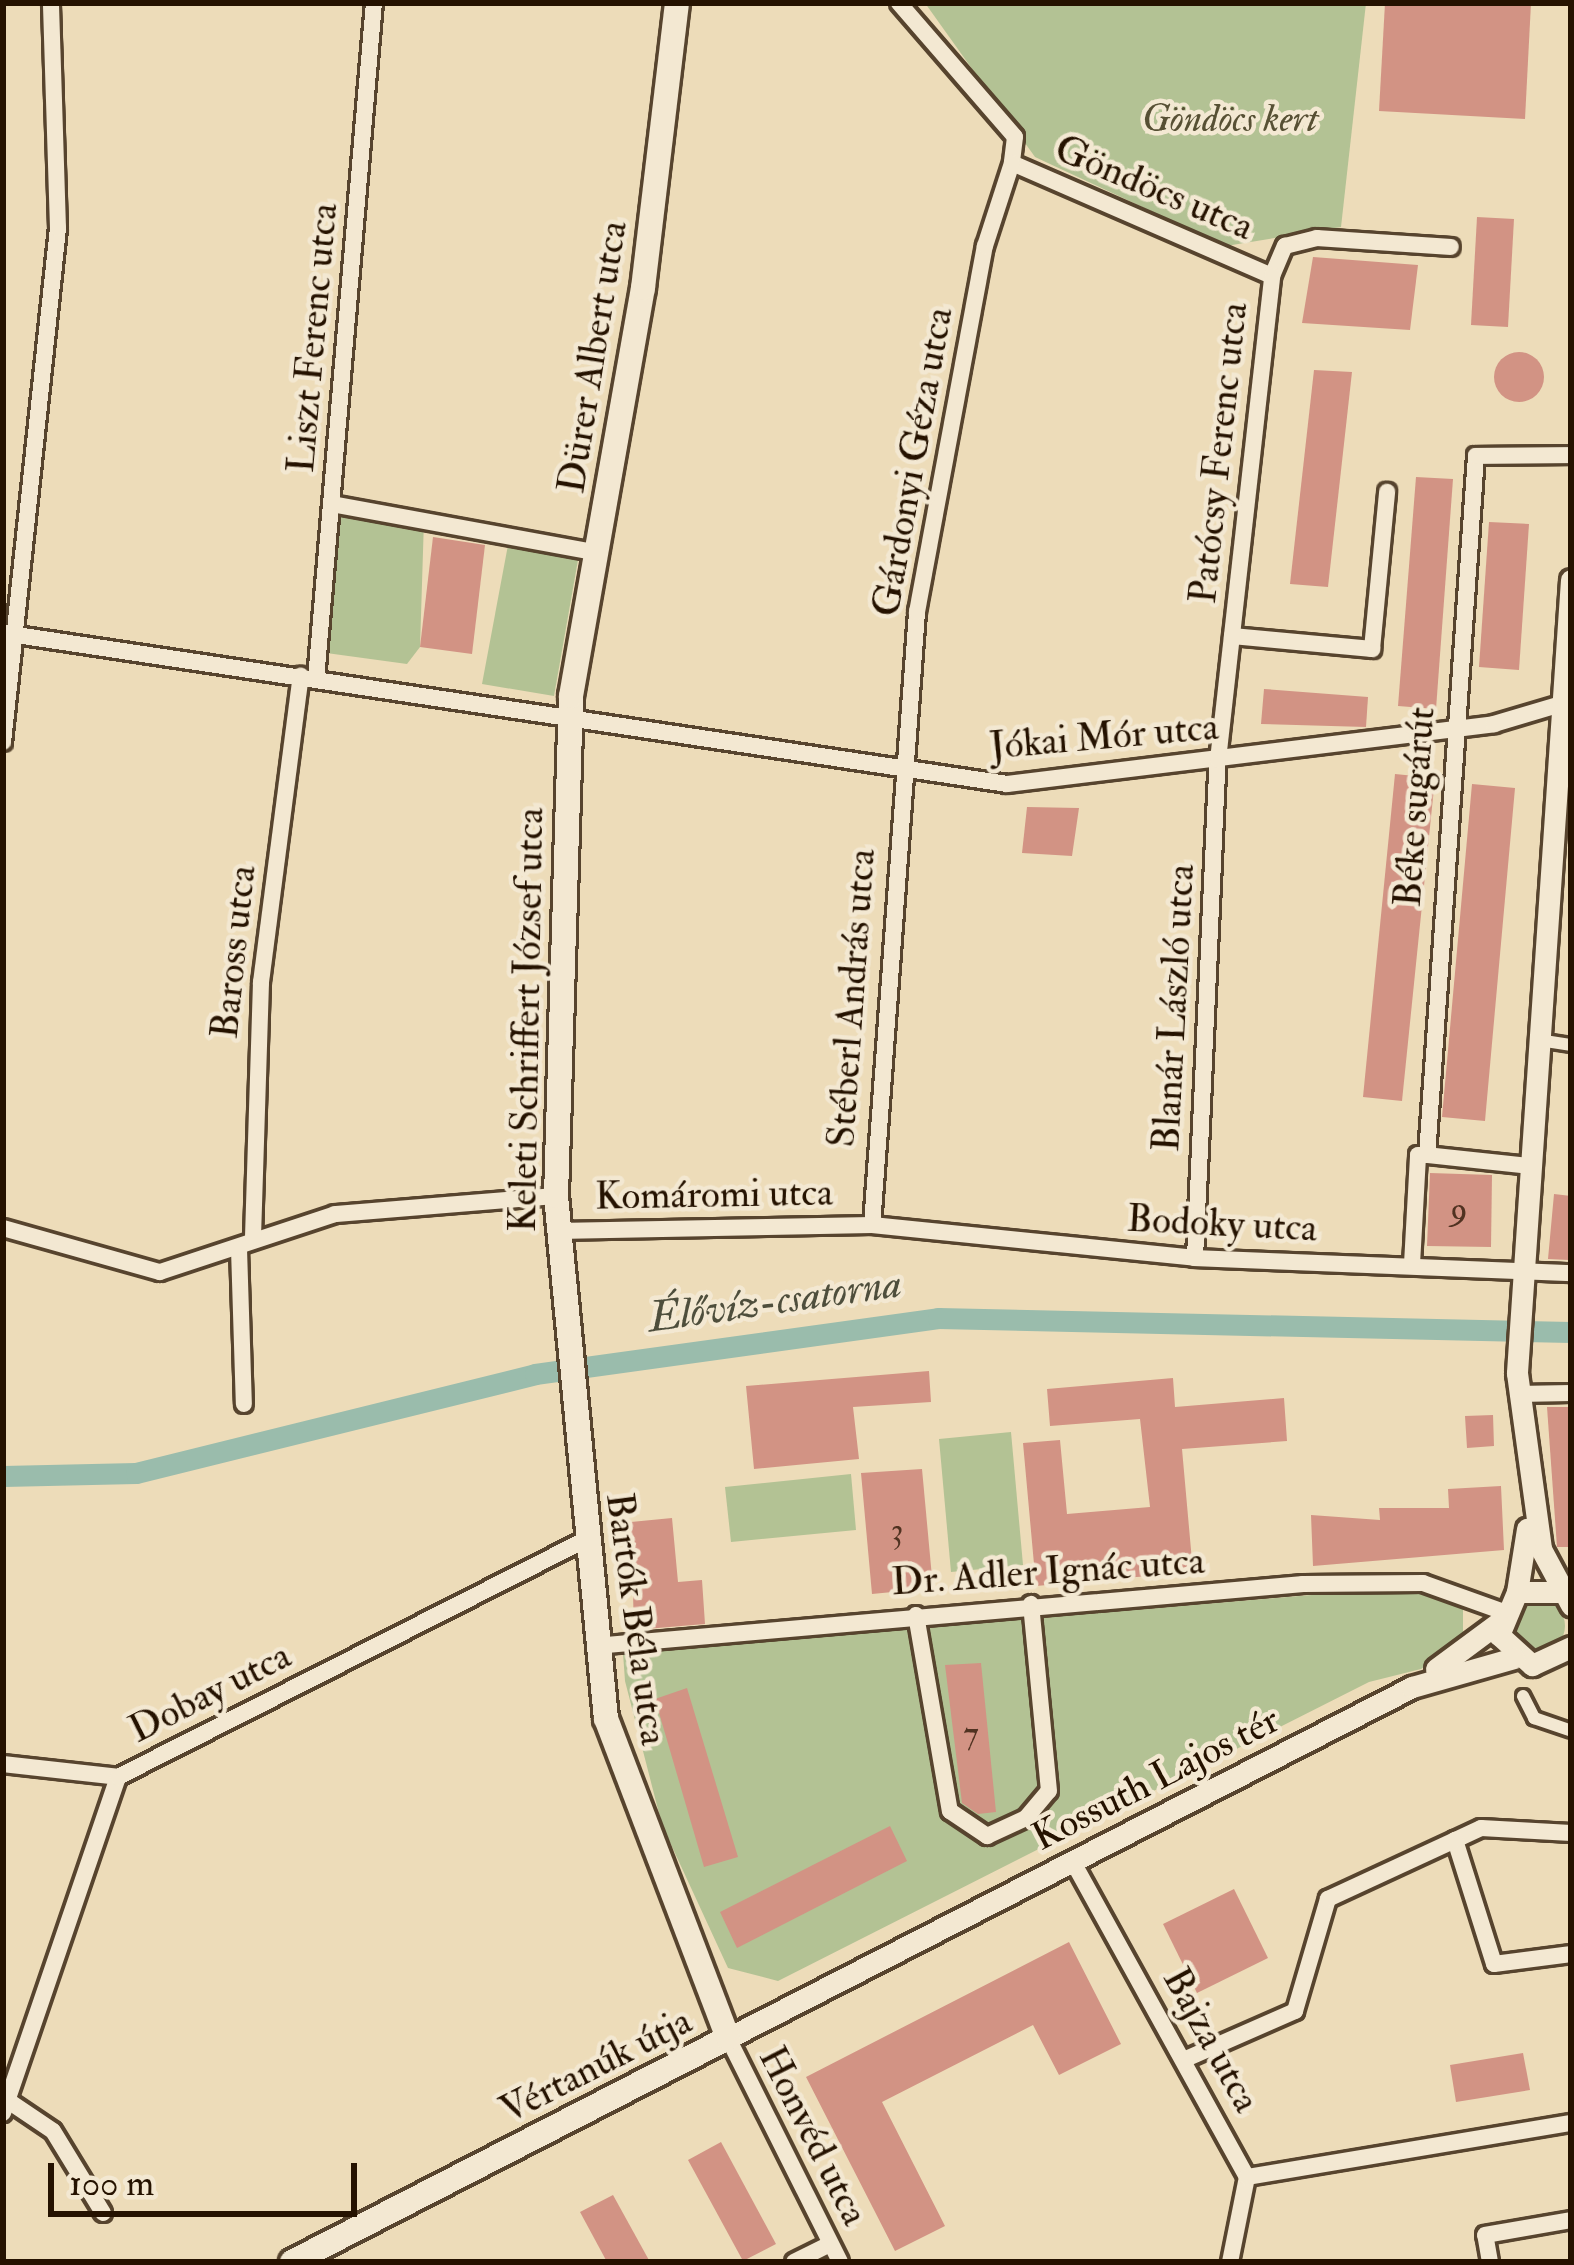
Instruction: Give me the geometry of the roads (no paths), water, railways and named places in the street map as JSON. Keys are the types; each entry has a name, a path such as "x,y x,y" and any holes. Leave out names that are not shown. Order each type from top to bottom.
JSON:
{"main road":[{"name":"Dürer Albert utca","path":"569,721 599,553 677,3"},
{"name":"Keleti Schriffert József utca","path":"569,721 556,1196 573,1406"},
{"name":"Bartók Béla utca","path":"573,1406 595,1646 635,1816 728,2038"},
{"name":"Vértanúk útja","path":"292,2262 728,2038"}],"street":[{"path":"3,742 8,633 58,227 51,3"},
{"name":"Liszt Ferenc utca","path":"308,677 332,504 374,3"},
{"name":"Göndöcs utca","path":"898,3 1015,137 1012,163 1272,276 1285,246 1317,238 1451,248"},
{"name":"Gárdonyi Géza utca","path":"901,777 916,612 986,246 1012,163"},
{"name":"Patócsy Ferenc utca","path":"1218,760 1272,276"},
{"name":"Béke sugárút","path":"1412,1264 1418,1155 1426,1155 1476,456 1571,455"},
{"name":"Patócsy Ferenc utca","path":"1232,637 1372,649 1387,492"},
{"path":"332,504 599,553"},
{"path":"1522,1460 1564,1599 1516,1592 1528,1547 1522,1460 1517,1383 1539,1040 1568,701 1571,580"},
{"name":"Jókai Mór utca","path":"8,633 308,677 901,777 1007,784 1456,729 1568,701"},
{"name":"Baross utca","path":"244,1404 246,1243 261,982 308,677"},
{"name":"Blanár László utca","path":"1195,1258 1218,760"},
{"name":"Stéberl András utca","path":"872,1225 901,777"},
{"path":"1539,1040 1571,1045"},
{"path":"1426,1155 1530,1166"},
{"name":"Komáromi utca","path":"3,1228 148,1271 413,1203 556,1196"},
{"name":"Komáromi utca","path":"557,1231 872,1225"},
{"name":"Bodoky utca","path":"872,1225 1195,1258 1571,1273"},
{"path":"1517,1383 1571,1393"},
{"name":"Dobay utca","path":"5,2107 118,1778 585,1540"},
{"name":"Dr. Adler Ignác utca","path":"595,1646 1031,1604 1406,1583 1499,1617"},
{"name":"Kossuth Lajos tér","path":"1412,1687 1499,1617 1516,1592"},
{"path":"916,1615 950,1811 987,1836 1026,1818 1049,1791 1031,1604"},
{"path":"1499,1617 1514,1658"},
{"name":"Kossuth Lajos tér","path":"932,1934 1412,1687 1514,1658 1543,1665 1569,1652"},
{"path":"1523,1696 1534,1718 1571,1731"},
{"path":"3,1764 118,1778"},
{"path":"1188,2058 1295,2011 1328,1899 1481,1828 1571,1833"},
{"path":"1455,1840 1494,1964 1571,1954"},
{"name":"Bajza utca","path":"1073,1862 1188,2058 1247,2177"},
{"name":"Vértanúk útja","path":"728,2038 932,1934"},
{"name":"Honvéd utca","path":"728,2038 840,2262"},
{"path":"5,2107 53,2131 103,2213"},
{"path":"1231,2262 1247,2177 1571,2123"},
{"path":"1490,2262 1485,2235 1571,2221"},
{"path":"794,2262 830,2243"}],"waterway":[{"name":"Élővíz-csatorna","path":"3,1476 136,1473 535,1374 938,1318 1571,1332"}],"park label":[{"name":"Göndöcs kert","path":"1230,119"}]}
